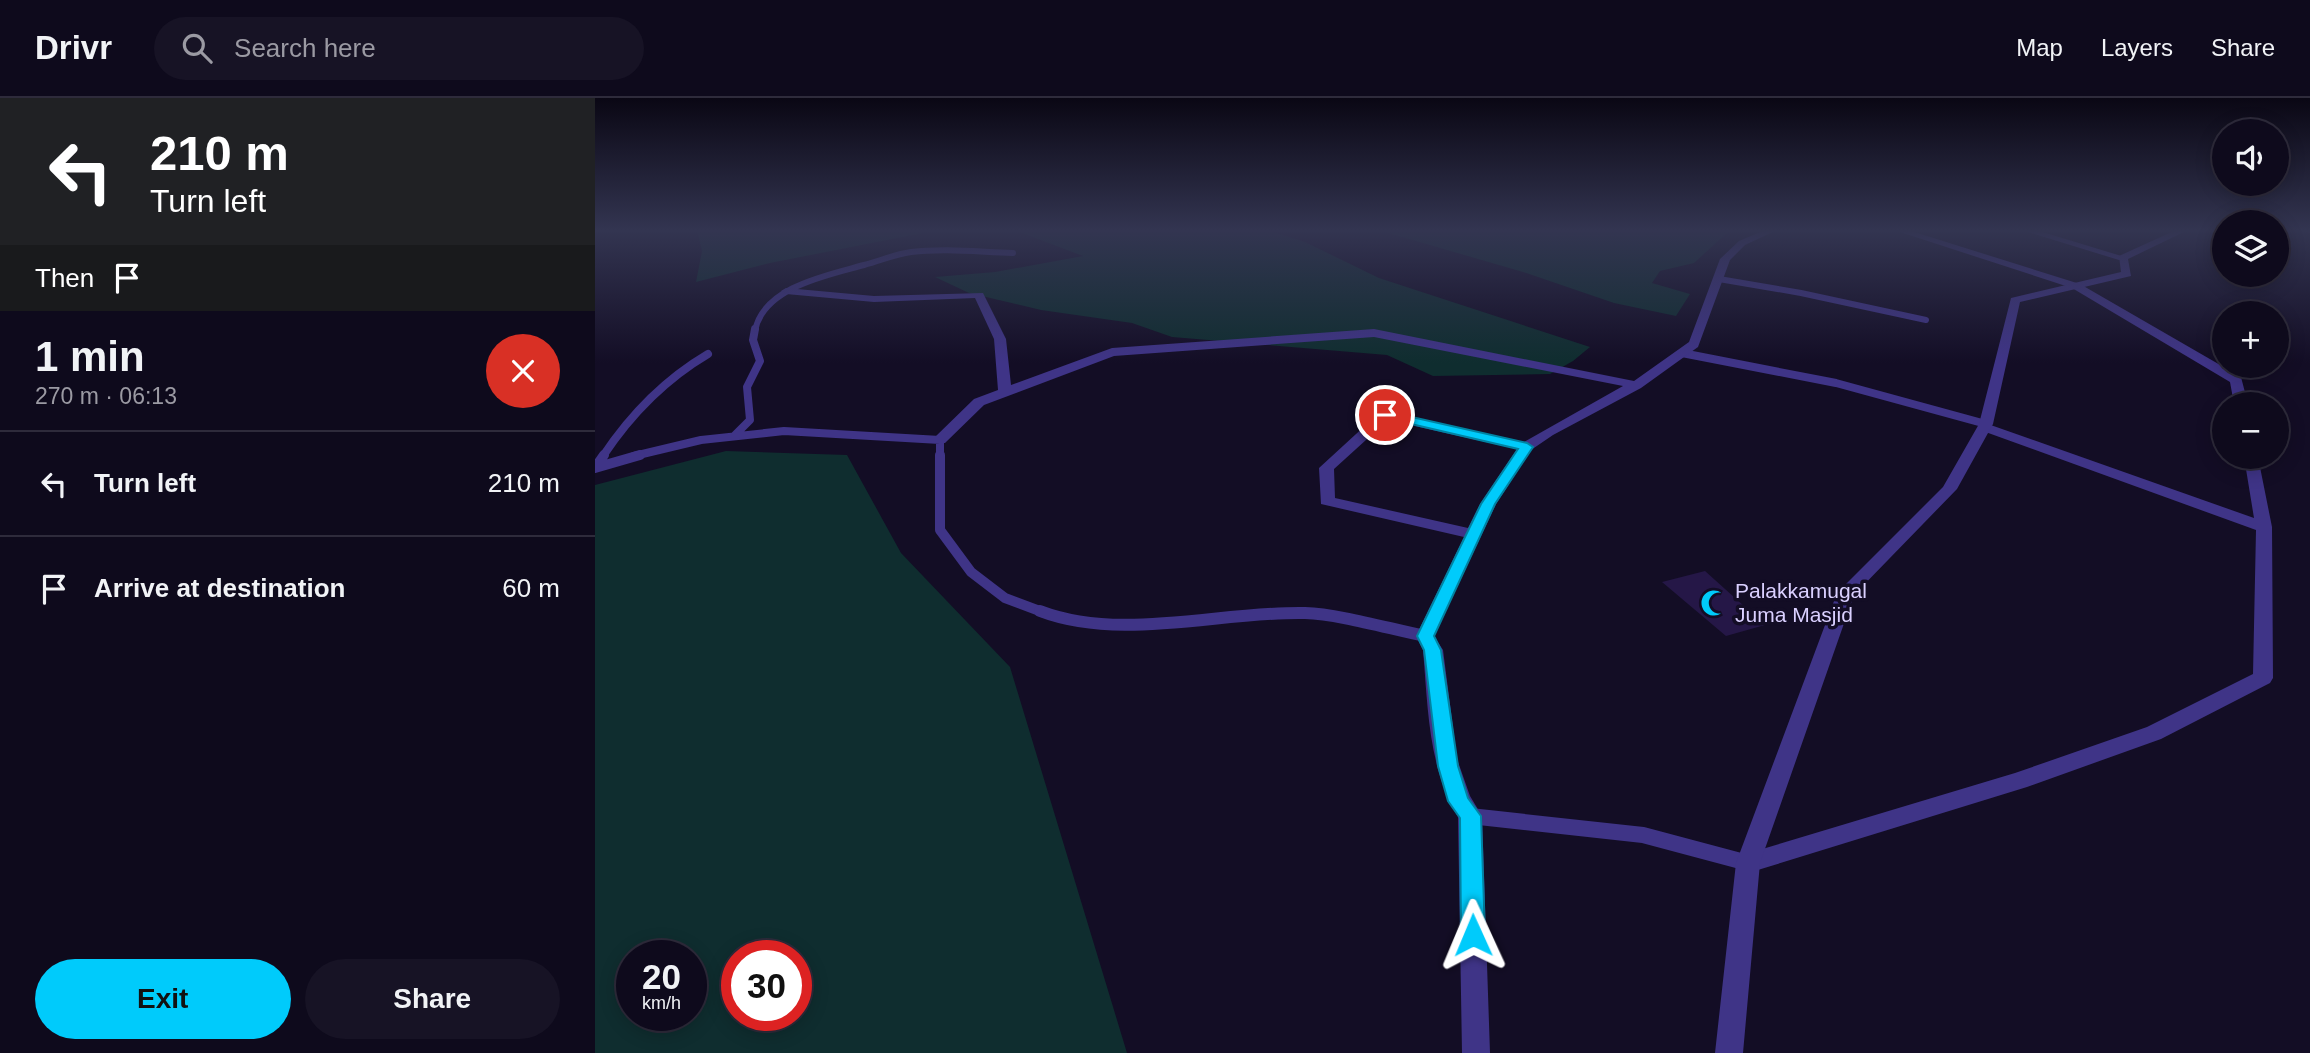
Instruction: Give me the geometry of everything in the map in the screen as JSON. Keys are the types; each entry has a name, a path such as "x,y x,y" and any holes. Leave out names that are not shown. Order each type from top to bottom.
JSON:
{"street":[{"path":"1476,1053 1470,816 1459,801 1448,766 1433,650 1425,636 1488,504 1527,447 1548,432 1636,385 1694,344 1720,275"},
{"path":"2040,275 2076,286 2236,380 2238,392"},
{"path":"1729,1053 1748,863 1846,593 1949,489 1985,425 2015,300 2125,275"},
{"path":"786,291 874,299 979,296 1000,340 1005,392"},
{"path":"940,440 979,401 1112,352 1374,333 1636,385"},
{"path":"1473,534 1327,501 1326,468 1385,415 1527,447"},
{"path":"1985,425 2264,527"},
{"path":"1748,863 2019,781 2154,733 2263,678 2264,527 2253,469"}],"lane":[{"path":"735,435 750,419 747,387 760,361 753,348 755,328 765,308 786,291 810,279 827,275"},
{"path":"1719,279 1801,293 1926,320"},
{"path":"1682,353 1836,383 1985,425"},
{"path":"595,468 627,419 678,370 708,354"},
{"path":"595,468 633,456 735,435 809,431 940,440 940,530 971,572 1005,598 1047,614 1096,623 1182,624 1243,614 1308,613 1425,636"},
{"path":"1470,816 1643,835 1748,863"}],"green space":[{"path":"697,275 725,275 696,282"},
{"path":"964,275 1372,275 1590,347 1550,374 1433,376 1387,355 1172,337 1132,323 1041,310 969,293 935,277"},
{"path":"1531,275 1658,275 1652,283 1690,294 1676,316 1614,303"},
{"path":"726,451 847,455 901,553 1010,667 1127,1053 595,1053 595,485"}],"building":[{"name":"Palakkamugal Juma Masjid","path":"1705,571 1765,625 1726,636 1662,582"}],"place":[{"name":"Palakkamugal Juma Masjid","path":"1714,603"}],"route":[{"path":"1385,415 1527,447 1488,504 1425,636 1433,650 1448,766 1459,801 1470,816 1473,935"}]}
